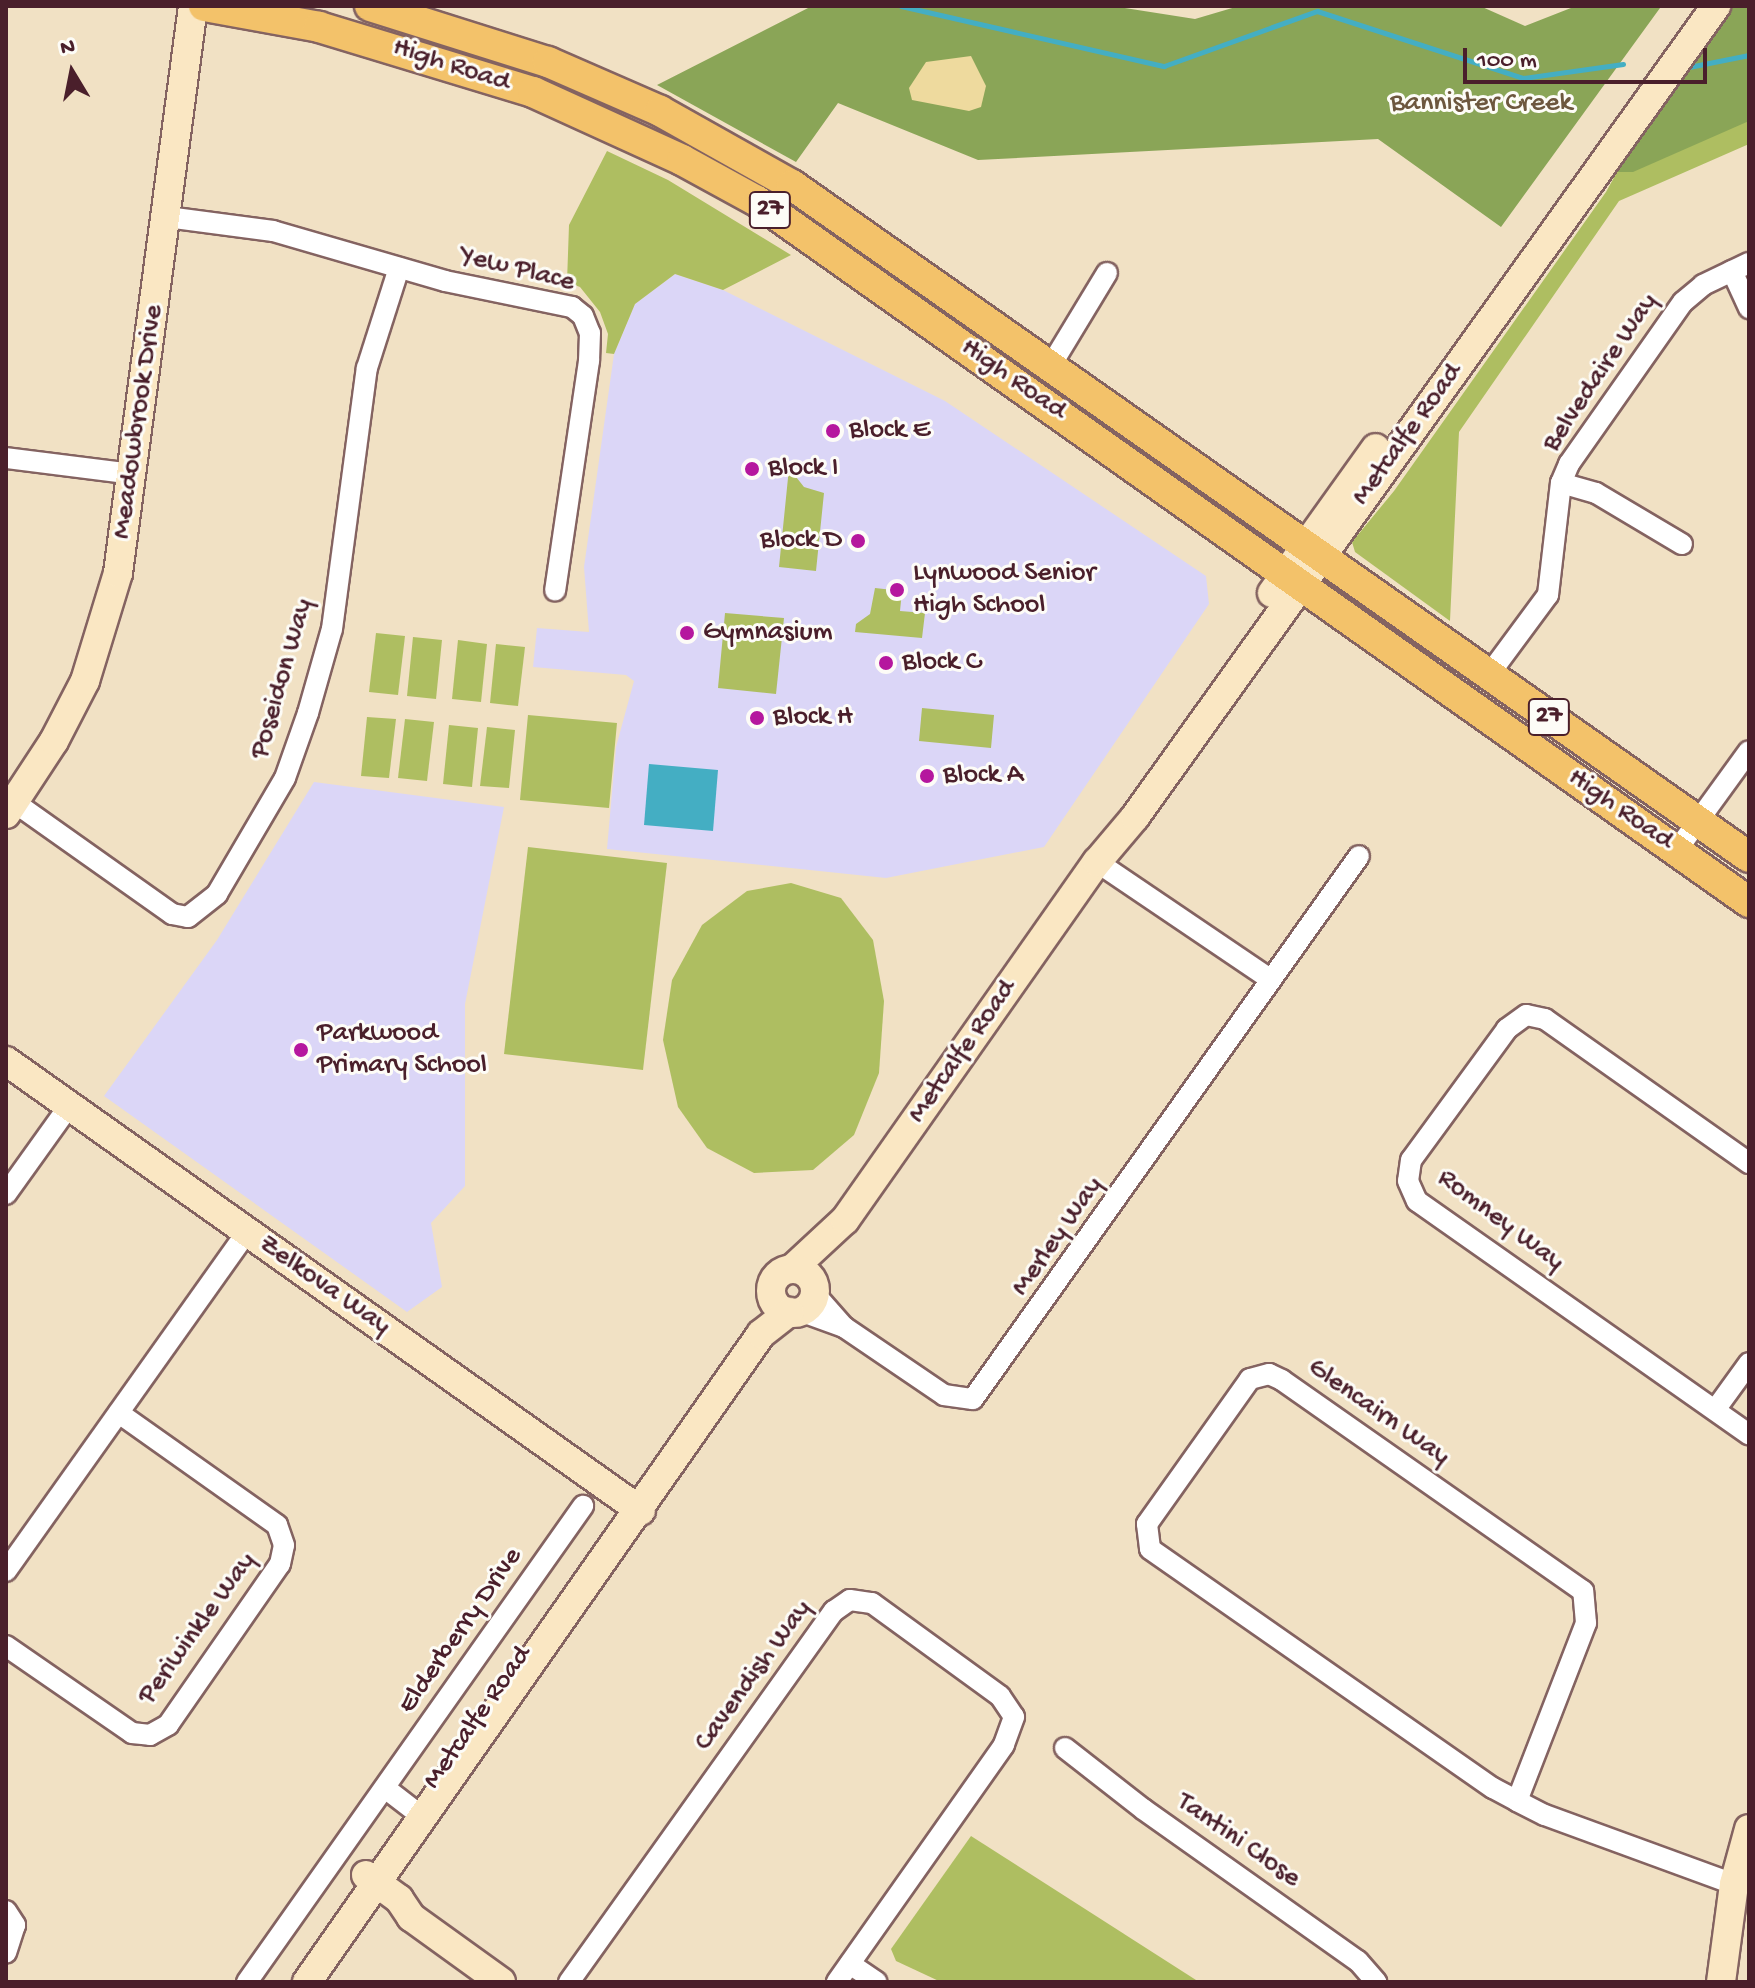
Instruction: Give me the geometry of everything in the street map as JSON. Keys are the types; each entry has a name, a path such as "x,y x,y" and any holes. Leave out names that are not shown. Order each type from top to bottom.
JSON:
{"main road":[{"name":"Meadowbrook Drive","path":"10,808 85,681 118,573 193,6"},
{"name":"High Road","path":"204,6 319,27 440,60 533,92 682,160 830,249 1749,902"},
{"name":"High Road","path":"370,6 548,62 722,143 835,212 1312,553 1749,857"},
{"name":"Metcalfe Road","path":"307,1982 367,1886 636,1507 761,1334 798,1300 827,1242 1097,862 1694,6"},
{"name":"Metcalfe Road","path":"1312,553 1716,6"},
{"name":"Zelkova Way","path":"6,1061 636,1507"},
{"name":"Metcalfe Road","path":"798,1300 775,1278 827,1242"},
{"path":"1721,1982 1734,1884 1749,1829"},
{"name":"Metcalfe Road","path":"290,1982 367,1886"},
{"path":"367,1886 388,1912 411,1917 501,1982"}],"street":[{"name":"Yew Place","path":"167,217 273,231 399,268 572,307 583,316 590,333 589,361 555,590"},
{"path":"1740,267 1749,308"},
{"name":"Belvedaire Way","path":"1488,676 1548,595 1561,483 1569,464 1683,302 1740,267"},
{"name":"Poseidon Way","path":"10,808 172,914 188,917 217,894 285,778 308,713 332,629 367,368 399,268"},
{"path":"1050,367 1107,273"},
{"path":"6,458 132,474"},
{"path":"1561,483 1596,493 1682,544"},
{"path":"1677,850 1749,751"},
{"name":"Merley Way","path":"798,1300 844,1327 944,1395 973,1399 1359,856"},
{"path":"1097,862 1271,980"},
{"name":"Romney Way","path":"1749,1163 1545,1019 1526,1015 1507,1029 1411,1160 1408,1181 1417,1201 1749,1434"},
{"path":"6,1194 69,1106"},
{"path":"6,1571 247,1232"},
{"path":"1715,1410 1749,1363"},
{"name":"Glencairn Way","path":"1517,1801 1586,1623 1583,1591 1282,1380 1262,1374 1250,1379 1147,1524 1148,1546 1517,1801 1734,1884"},
{"name":"Periwinkle Way","path":"6,1646 132,1733 150,1735 168,1725 280,1564 284,1545 277,1525 119,1413"},
{"name":"Elderberry Drive","path":"247,1982 583,1506"},
{"name":"Cavendish Way","path":"569,1982 834,1611 850,1600 872,1603 1000,1696 1014,1717 1004,1745 837,1982"},
{"name":"Tantini Close","path":"1065,1748 1143,1809 1358,1961 1376,1982"},
{"path":"385,1788 418,1813"},
{"path":"6,1911 15,1925 6,1953"},
{"path":"850,1964 877,1982"}],"shaded area":[{"name":"Lynwood Senior High School","path":"675,274 723,290 945,401 1206,576 1209,604 1044,847 886,878 607,849 616,747 634,681 626,675 533,667 537,628 589,632 584,567 614,354 635,304"},
{"name":"Parkwood Primary School","path":"314,782 504,807 465,1004 465,1186 431,1223 442,1287 407,1312 104,1096 217,940"}],"green space":[{"name":"Bannister Creek","path":"812,6 1112,6 1195,19 1239,6 1480,6 1525,26 1576,6 1660,8 1501,227 1378,139 978,160 838,103 796,162 657,85"},
{"path":"1734,6 1749,6 1749,144 1619,201 1459,432 1450,621 1355,552 1352,542 1394,491 1606,192 1638,134"},
{"name":"Bannister Creek","path":"1734,6 1749,6 1749,121 1633,172 1617,172 1638,134"},
{"path":"607,151 668,180 791,255 723,290 675,274 635,304 614,354 606,353 608,334 600,312 580,287 567,282 569,225"},
{"path":"789,468 804,487 824,493 816,571 779,567"},
{"path":"875,588 902,591 900,611 925,613 922,638 855,632 856,624 870,614"},
{"path":"725,613 784,618 776,694 718,688"},
{"path":"376,633 405,636 398,695 369,692"},
{"path":"413,637 442,640 436,699 407,696"},
{"path":"458,640 487,644 481,702 452,699"},
{"path":"496,644 525,647 518,706 490,703"},
{"path":"922,708 994,715 991,748 919,741"},
{"path":"528,715 617,723 609,808 520,800"},
{"path":"367,717 396,719 389,778 361,776"},
{"path":"405,719 434,722 427,781 398,778"},
{"path":"449,725 478,728 472,787 443,784"},
{"path":"487,727 515,730 509,788 480,786"},
{"path":"528,847 667,863 643,1070 504,1054"},
{"path":"791,883 841,898 873,940 884,1001 879,1073 854,1135 813,1170 754,1173 707,1148 678,1107 663,1040 672,980 702,925 747,891"},
{"path":"971,1836 1195,1982 941,1982 896,1961 891,1949"}],"sand":[{"path":"971,56 986,86 981,107 969,111 912,100 909,88 926,62"}],"water":[{"path":"649,764 718,770 713,831 644,825"}],"waterway":[{"name":"Bannister Creek","path":"901,6 1164,66 1317,11 1523,78 1623,64"},
{"name":"Bannister Creek","path":"1689,67 1749,55"}],"place":[{"name":"Block E","path":"833,431"},
{"name":"Block I","path":"752,469"},
{"name":"Block D","path":"858,541"},
{"name":"Lynwood Senior High School","path":"897,590"},
{"name":"Gymnasium","path":"687,633"},
{"name":"Block C","path":"886,663"},
{"name":"Block H","path":"757,718"},
{"name":"Block A","path":"927,776"},
{"name":"Parkwood Primary School","path":"301,1050"}]}
